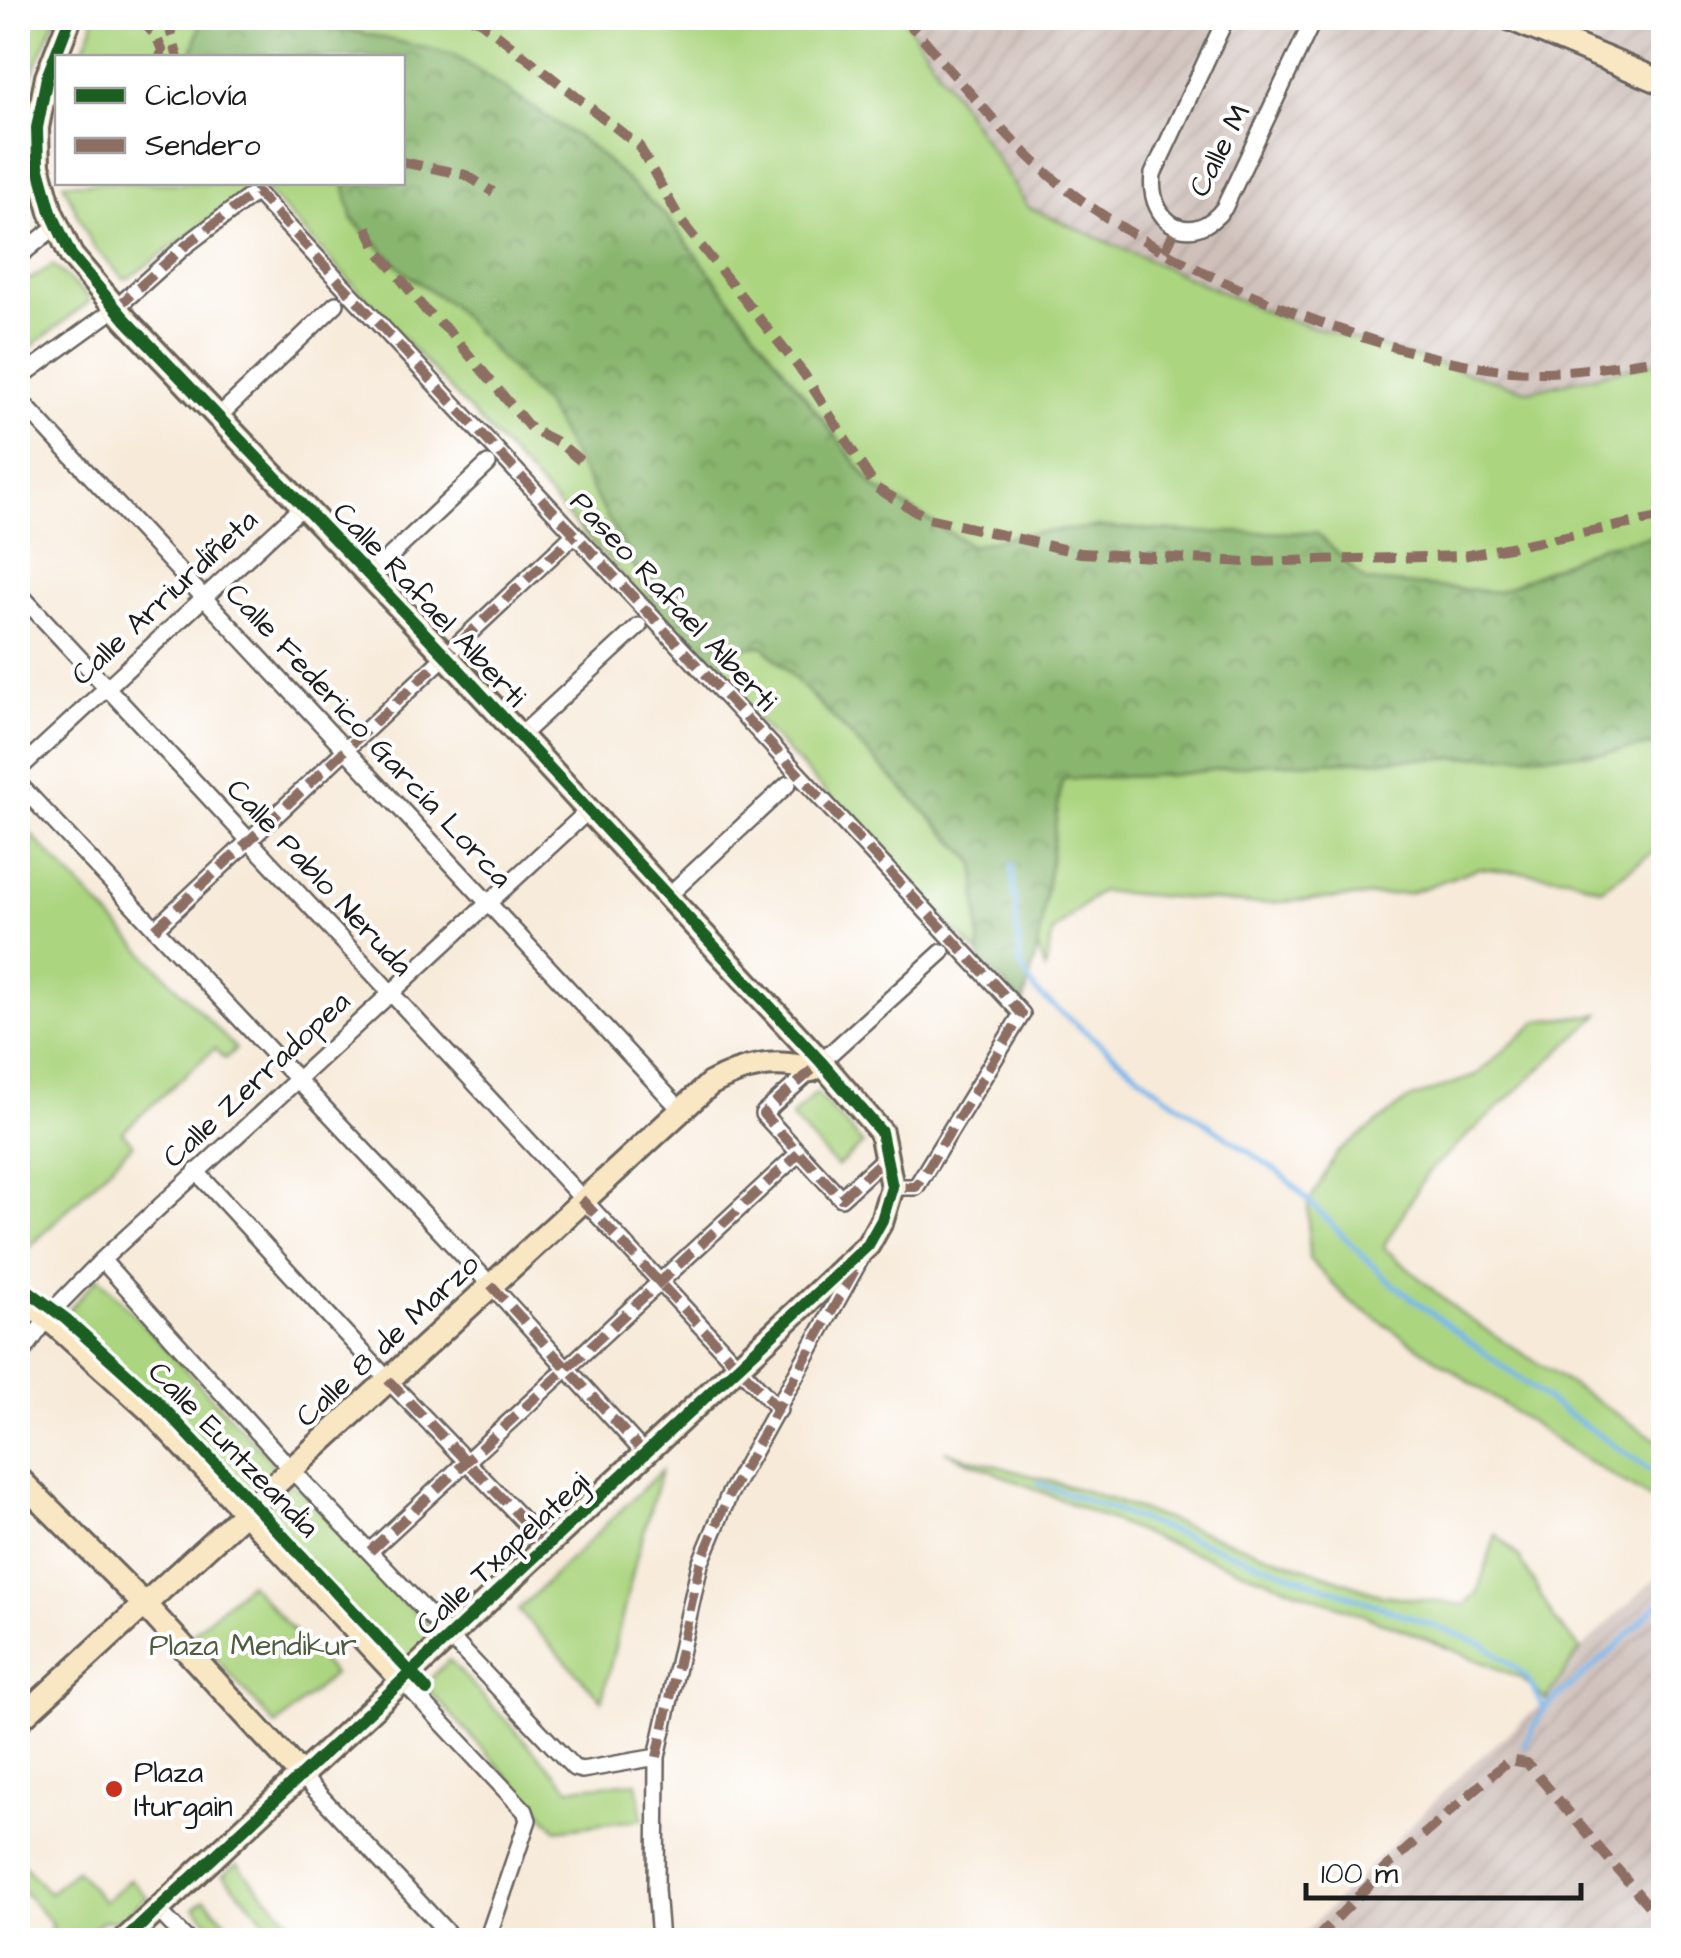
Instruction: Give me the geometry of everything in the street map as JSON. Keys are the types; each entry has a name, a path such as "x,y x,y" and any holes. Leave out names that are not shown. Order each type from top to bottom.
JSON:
{"street":[{"name":"Calle Rafael Alberti","path":"56,55 70,18"},
{"name":"Calle M","path":"1226,18 1153,174 1151,193 1160,215 1177,226 1196,230 1213,222 1224,208 1314,18"},
{"path":"1509,18 1664,83"},
{"name":"Calle Rafael Alberti","path":"55,56 28,164 70,255 668,896 816,1066 882,1132 892,1187"},
{"name":"Paseo Rafael Alberti","path":"116,308 185,246 256,192 1022,1014 916,1186 892,1187"},
{"path":"18,258 56,226"},
{"path":"218,417 336,304"},
{"path":"18,379 116,308"},
{"name":"Calle Federico García Lorca","path":"18,398 680,1109"},
{"name":"Calle Rafael Alberti","path":"369,576 488,464"},
{"name":"Calle Arriurdiñeta","path":"18,770 303,506"},
{"path":"155,929 575,534"},
{"name":"Calle Pablo Neruda","path":"18,592 779,1410"},
{"name":"Calle Rafael Alberti","path":"520,736 639,626"},
{"path":"18,783 644,1453"},
{"path":"668,896 788,784"},
{"name":"Calle Zerradopea","path":"18,1359 47,1317 102,1260 588,811"},
{"path":"887,1156 841,1198 763,1114 942,952"},
{"name":"Calle 8 de Marzo","path":"18,1722 710,1084 738,1068 771,1064 816,1066"},
{"path":"370,1552 799,1153"},
{"path":"196,1172 546,1544"},
{"name":"Calle Txapelategi","path":"125,1940 868,1246 882,1220 892,1187"},
{"path":"660,1940 656,1889 657,1757 700,1564 729,1495 868,1246"},
{"path":"102,1260 292,1469 574,1768 582,1770 657,1757"},
{"name":"Calle Euntzeandia","path":"18,1296 152,1411 525,1811 528,1820 487,1940"},
{"path":"18,1478 143,1603 454,1940"},
{"path":"158,1910 187,1940"}],"shaded area":[{"path":"904,18 1663,18 1663,360 1529,391 1275,316 1028,207"},
{"path":"1663,1571 1663,1940 1298,1940 1462,1773 1546,1700 1581,1649"}],"green space":[{"path":"18,18 56,18 28,84 18,142"},
{"path":"93,18 202,18 192,55 81,55"},
{"path":"202,18 239,18 350,30 454,55 589,145 667,217 875,488 971,546 1014,535 1096,527 1317,533 1365,581 1498,592 1601,546 1663,534 1663,743 1603,753 1258,764 1172,775 1062,779 1038,947 1023,1004 980,959 975,862 763,646 740,648 713,673 664,620 546,407 450,304 408,275 353,220 344,185 405,185 405,55 192,55"},
{"path":"239,18 904,18 1028,207 1275,316 1529,391 1663,360 1663,534 1601,546 1498,592 1365,581 1317,533 1096,527 972,546 876,488 667,217 589,145 454,55 350,30"},
{"path":"64,185 259,185 129,278 123,278 92,245"},
{"path":"261,185 344,185 353,221 408,275 450,304 546,407 664,620"},
{"path":"53,265 89,302 18,357 18,287"},
{"path":"762,645 975,863 980,956 713,673 740,647"},
{"path":"1663,743 1663,845 1601,889 1568,877 1478,868 1410,893 1252,904 1100,891 1053,932 1045,969 1038,948 1062,779 1172,775 1258,764 1603,753"},
{"path":"18,821 236,1049 225,1059 215,1048 122,1132 133,1144 18,1259"},
{"path":"1600,1014 1428,1172 1383,1247 1460,1313 1663,1444 1663,1506 1581,1457 1347,1299 1309,1259 1308,1204 1337,1153 1409,1099 1475,1076 1538,1021"},
{"path":"816,1093 863,1144 837,1167 791,1117"},
{"path":"98,1277 268,1457 274,1467 272,1476 244,1497 65,1323 65,1314"},
{"path":"944,1451 1089,1492 1382,1595 1465,1605 1477,1594 1496,1534 1520,1558 1554,1619 1581,1649 1546,1700 1521,1678 1409,1632 1141,1533"},
{"path":"661,1471 636,1559 602,1700 518,1610"},
{"path":"287,1484 297,1487 426,1623 432,1636 428,1647 408,1665 397,1664 266,1521 269,1505"},
{"name":"Plaza Mendikur","path":"249,1583 333,1674 276,1726 193,1633"},
{"path":"449,1660 569,1788 637,1782 643,1819 557,1830 429,1690 430,1679"},
{"path":"18,1858 49,1894 76,1870 104,1902 130,1879 147,1897 120,1920 102,1921 80,1940 52,1940 52,1924 18,1886"},
{"path":"237,1864 308,1940 284,1940 223,1875"},
{"path":"205,1899 243,1940 226,1940 195,1907"}],"waterway":[{"path":"1012,865 1020,964 1036,992 1158,1090 1284,1176 1386,1279 1553,1404 1664,1479"},
{"path":"1038,1483 1484,1644 1526,1676 1544,1709"},
{"path":"1524,1745 1544,1709 1615,1648 1664,1598"}],"marked path":[{"path":"139,18 156,36 161,55"},
{"path":"173,18 169,26 177,55"},
{"path":"471,18 480,21 639,146 681,221 804,374 876,488 928,518 1080,553 1247,562 1463,556 1664,517"},
{"path":"901,18 1047,173 1144,240 1267,301 1397,348 1512,371 1569,371 1664,358"},
{"path":"405,163 466,175 493,192"},
{"path":"116,308 185,246 256,192 1022,1014 916,1187 892,1187"},
{"path":"1165,251 1177,226"},
{"path":"367,227 377,249 426,311 449,331 531,429 559,443 587,466"},
{"path":"155,929 575,534"},
{"path":"812,1070 763,1114 841,1198 887,1156"},
{"path":"370,1551 799,1153"},
{"path":"581,1199 779,1410"},
{"path":"657,1757 700,1564 729,1495 857,1266"},
{"path":"491,1285 644,1453"},
{"path":"388,1380 546,1544"},
{"path":"1315,1940 1390,1864 1509,1760 1527,1763 1664,1924"}],"cycle path":[{"path":"56,55 70,18"},
{"path":"55,56 37,128 38,165 51,212 71,255 125,319 446,656 821,1062 881,1132 892,1187 882,1220 868,1245 125,1940"},
{"path":"18,1283 66,1319 157,1401 427,1690"}],"place":[{"name":"Plaza Iturgain","path":"114,1789"}]}
